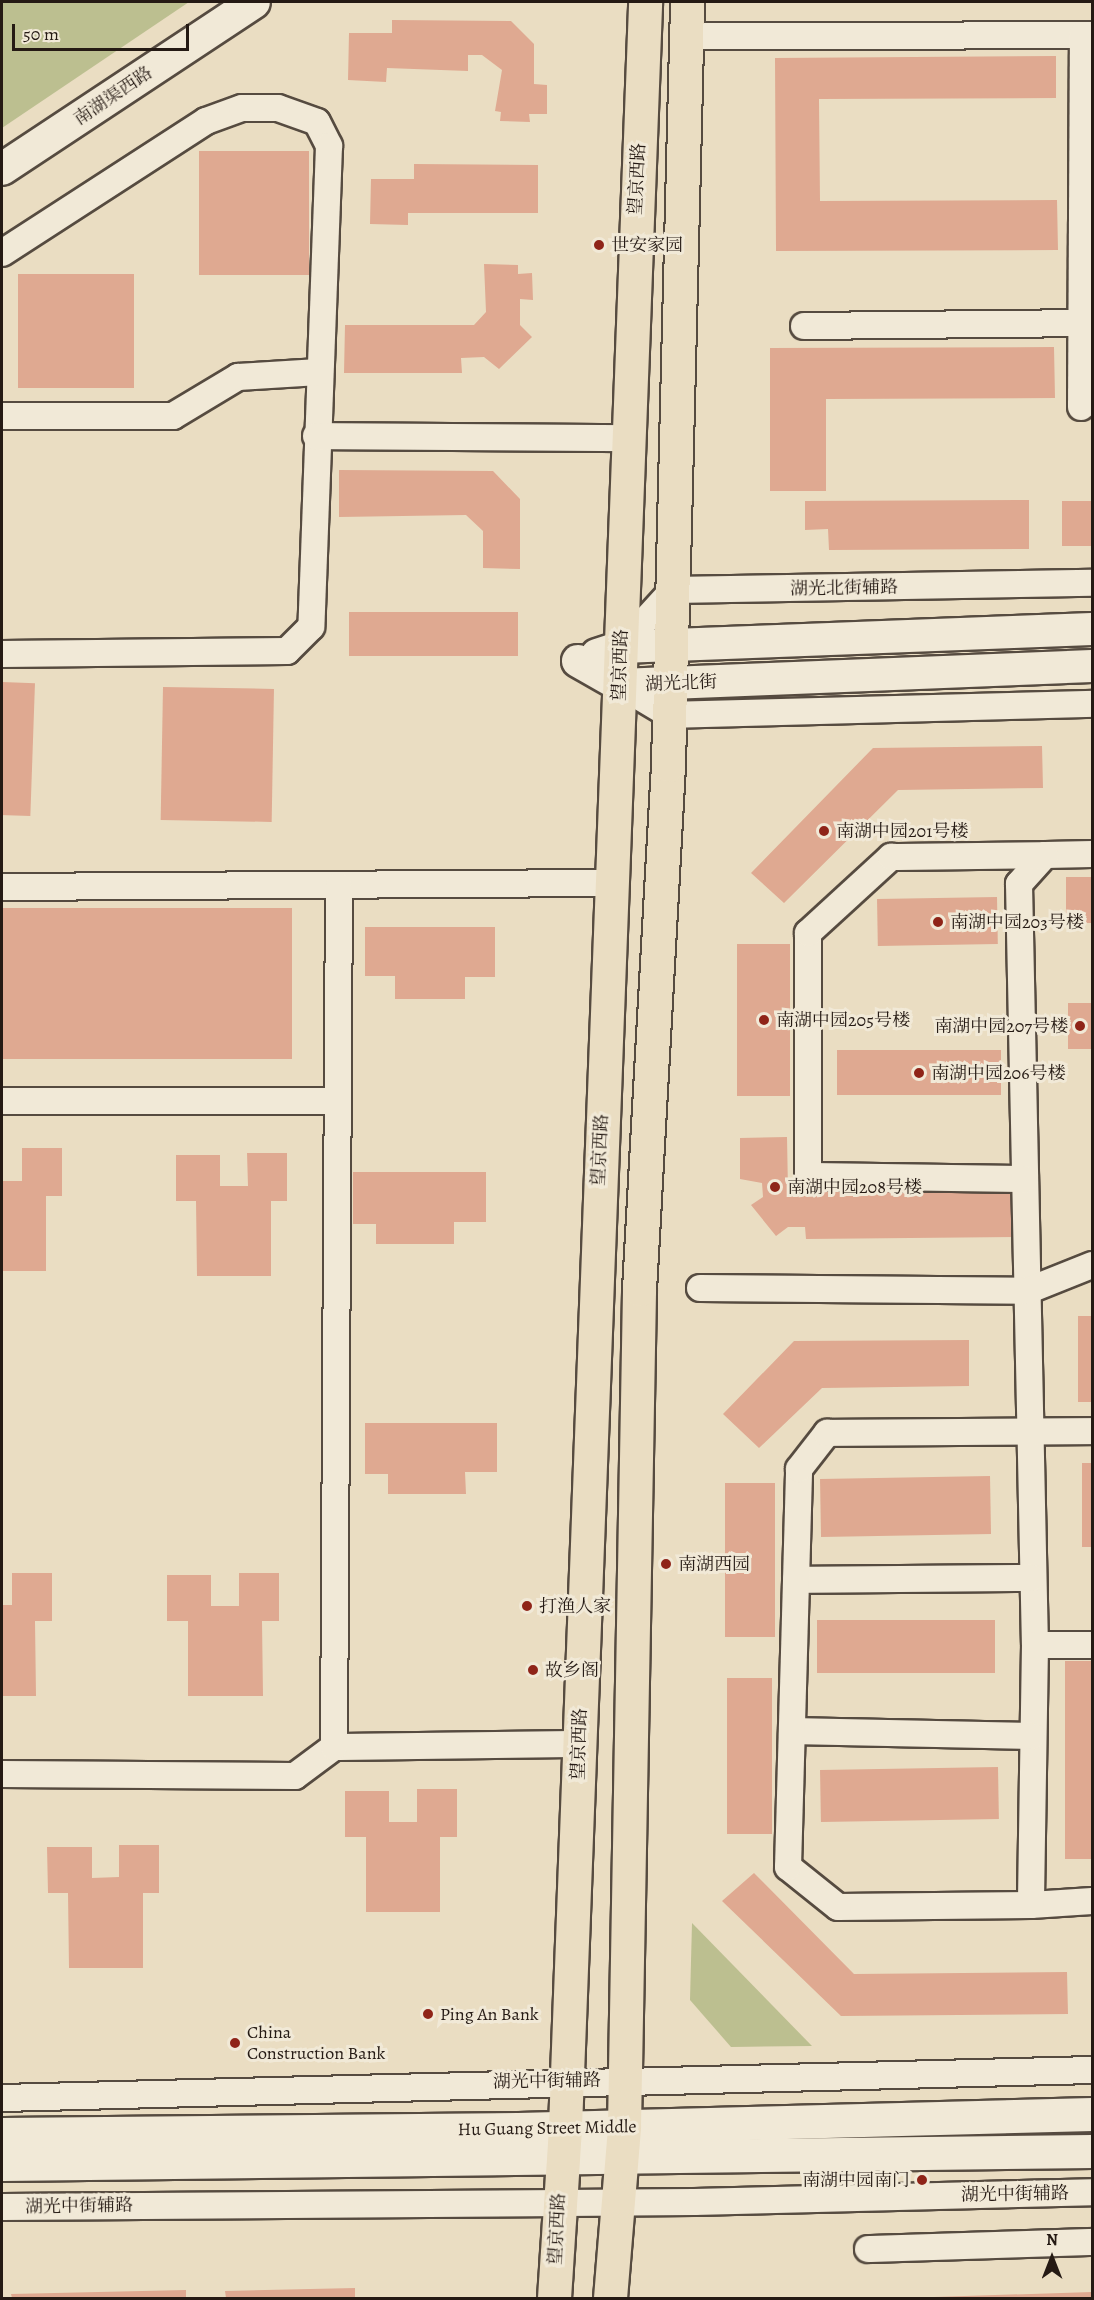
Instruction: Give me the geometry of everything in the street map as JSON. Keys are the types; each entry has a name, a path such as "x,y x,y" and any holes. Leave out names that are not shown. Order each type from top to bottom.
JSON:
{"main road":[{"name":"望京西路","path":"554,2298 557,2201 565,2127 620,685 625,438 645,2"},
{"path":"610,2298 615,2202 624,2126 622,2079 639,1289 670,700 687,2"},
{"name":"Hu Guang Street Middle","path":"2,2134 624,2126 1092,2114"},
{"name":"Hu Guang Street Middle","path":"2,2164 562,2161 1092,2151"}],"street":[{"name":"南湖渠西路","path":"2,169 254,2"},
{"path":"685,36 1088,35 1086,323 1081,407"},
{"path":"2,254 206,121 242,108 278,108 317,122 329,146 316,436 311,627 287,651 2,654"},
{"path":"804,326 1086,323"},
{"path":"2,416 173,416 238,377 319,372"},
{"path":"316,436 625,438"},
{"name":"湖光北街辅路","path":"673,590 1092,583"},
{"path":"621,647 673,590"},
{"name":"湖光北街","path":"1092,629 671,648 621,647 578,661 620,685 670,700 1092,666"},
{"path":"670,700 1092,704"},
{"path":"1025,1179 808,1176 808,933 891,857 1092,854"},
{"path":"1031,1905 1035,1645 1028,1432 1019,884 1045,855"},
{"path":"2,887 612,883"},
{"path":"334,1747 339,885"},
{"path":"2,1101 337,1101"},
{"path":"700,1288 1027,1291 1092,1264"},
{"path":"1092,1431 827,1433 799,1468 788,1867 838,1906 1031,1905 1092,1901"},
{"path":"796,1580 1032,1578"},
{"path":"1035,1645 1092,1645"},
{"path":"792,1731 1032,1736"},
{"path":"2,1774 295,1776 334,1747 579,1744"},
{"name":"湖光中街辅路","path":"2,2098 565,2080 1092,2070"},
{"name":"湖光中街辅路","path":"2,2207 615,2202 1092,2192"},
{"path":"868,2249 1092,2242"}],"green space":[{"path":"2,2 189,2 2,128"},
{"path":"692,1923 812,2046 731,2047 690,2000"}],"building":[{"path":"392,20 511,21 534,44 534,84 547,85 547,114 529,114 530,122 500,121 501,112 495,111 502,70 482,55 468,55 468,71 387,68 386,82 348,80 349,33 392,33"},
{"path":"1056,56 1056,98 819,99 820,201 1057,200 1058,250 776,251 775,58"},
{"path":"199,151 309,151 309,275 199,275"},
{"path":"414,164 538,165 538,213 408,213 408,225 370,224 371,179 414,179"},
{"path":"484,264 518,265 518,274 532,273 533,300 520,299 520,325 532,337 499,369 484,357 461,358 462,373 344,373 345,325 474,325 486,312"},
{"path":"18,274 134,274 134,388 18,388"},
{"path":"1054,347 1055,398 826,399 826,491 770,491 770,348"},
{"path":"339,470 493,471 520,499 520,569 483,568 483,531 466,515 339,517"},
{"path":"1029,500 1029,549 829,550 828,529 805,530 805,501"},
{"path":"1062,501 1092,501 1092,546 1062,546"},
{"path":"349,612 518,612 518,656 349,656"},
{"path":"2,682 35,683 30,816 2,815"},
{"path":"163,687 274,689 272,822 161,820"},
{"name":"南湖中园201号楼","path":"1042,746 1043,788 898,790 784,903 751,873 873,748"},
{"path":"1066,877 1092,877 1092,923 1066,923"},
{"name":"南湖中园203号楼","path":"997,897 998,944 878,946 877,899"},
{"path":"2,908 292,908 292,1059 2,1059"},
{"path":"365,927 495,927 495,977 465,977 465,999 395,999 395,976 365,976"},
{"name":"南湖中园205号楼","path":"737,944 790,944 790,1096 737,1096"},
{"name":"南湖中园207号楼","path":"1068,1003 1092,1003 1092,1049 1068,1049"},
{"name":"南湖中园206号楼","path":"837,1050 1001,1050 1001,1095 837,1095"},
{"name":"南湖中园208号楼","path":"787,1137 788,1191 1013,1191 1014,1237 806,1239 805,1227 788,1227 776,1236 751,1205 763,1197 762,1183 740,1179 740,1138"},
{"path":"22,1148 62,1148 62,1196 46,1196 46,1271 2,1271 2,1181 22,1181"},
{"path":"247,1153 287,1153 287,1201 271,1201 271,1276 197,1276 196,1201 176,1201 176,1155 220,1155 220,1186 248,1186"},
{"path":"353,1172 486,1172 486,1222 454,1222 454,1244 376,1244 376,1224 353,1224"},
{"path":"1078,1316 1092,1316 1092,1402 1078,1402"},
{"path":"969,1340 969,1386 822,1388 759,1448 723,1414 794,1341"},
{"path":"365,1423 497,1423 497,1472 465,1472 466,1494 388,1494 388,1474 365,1474"},
{"path":"1082,1463 1092,1463 1092,1547 1082,1547"},
{"path":"990,1476 991,1534 821,1537 820,1479"},
{"path":"725,1483 775,1483 775,1637 725,1637"},
{"path":"12,1573 52,1573 52,1621 35,1621 36,1696 2,1696 2,1605 12,1605"},
{"path":"239,1573 279,1573 279,1621 262,1621 263,1696 188,1696 188,1621 167,1621 167,1575 211,1575 211,1606 239,1606"},
{"path":"817,1620 995,1620 995,1673 817,1673"},
{"path":"1065,1661 1092,1661 1092,1859 1065,1859"},
{"path":"727,1678 772,1678 772,1834 727,1834"},
{"path":"998,1767 999,1819 821,1822 820,1770"},
{"path":"417,1789 457,1789 457,1837 440,1837 440,1912 366,1912 366,1837 345,1837 345,1791 389,1791 389,1822 417,1822"},
{"path":"119,1845 159,1845 159,1893 143,1893 143,1968 69,1968 68,1893 48,1893 47,1847 92,1847 92,1878 119,1877"},
{"path":"754,1873 854,1974 1067,1972 1068,2014 841,2016 722,1901"},
{"path":"355,2288 355,2298 226,2298 225,2291"},
{"path":"186,2290 186,2298 12,2298 11,2294"},
{"path":"1092,2292 1092,2298 934,2298 934,2297"}],"place":[{"name":"世安家园","path":"599,245"},
{"name":"南湖中园201号楼","path":"824,831"},
{"name":"南湖中园203号楼","path":"938,922"},
{"name":"南湖中园205号楼","path":"764,1020"},
{"name":"南湖中园207号楼","path":"1080,1026"},
{"name":"南湖中园206号楼","path":"919,1073"},
{"name":"南湖中园208号楼","path":"775,1187"},
{"name":"南湖西园","path":"666,1564"},
{"name":"打渔人家","path":"527,1606"},
{"name":"故乡阁","path":"533,1670"},
{"name":"Ping An Bank","path":"428,2014"},
{"name":"China Construction Bank","path":"235,2043"},
{"name":"南湖中园南门","path":"922,2180"}]}
